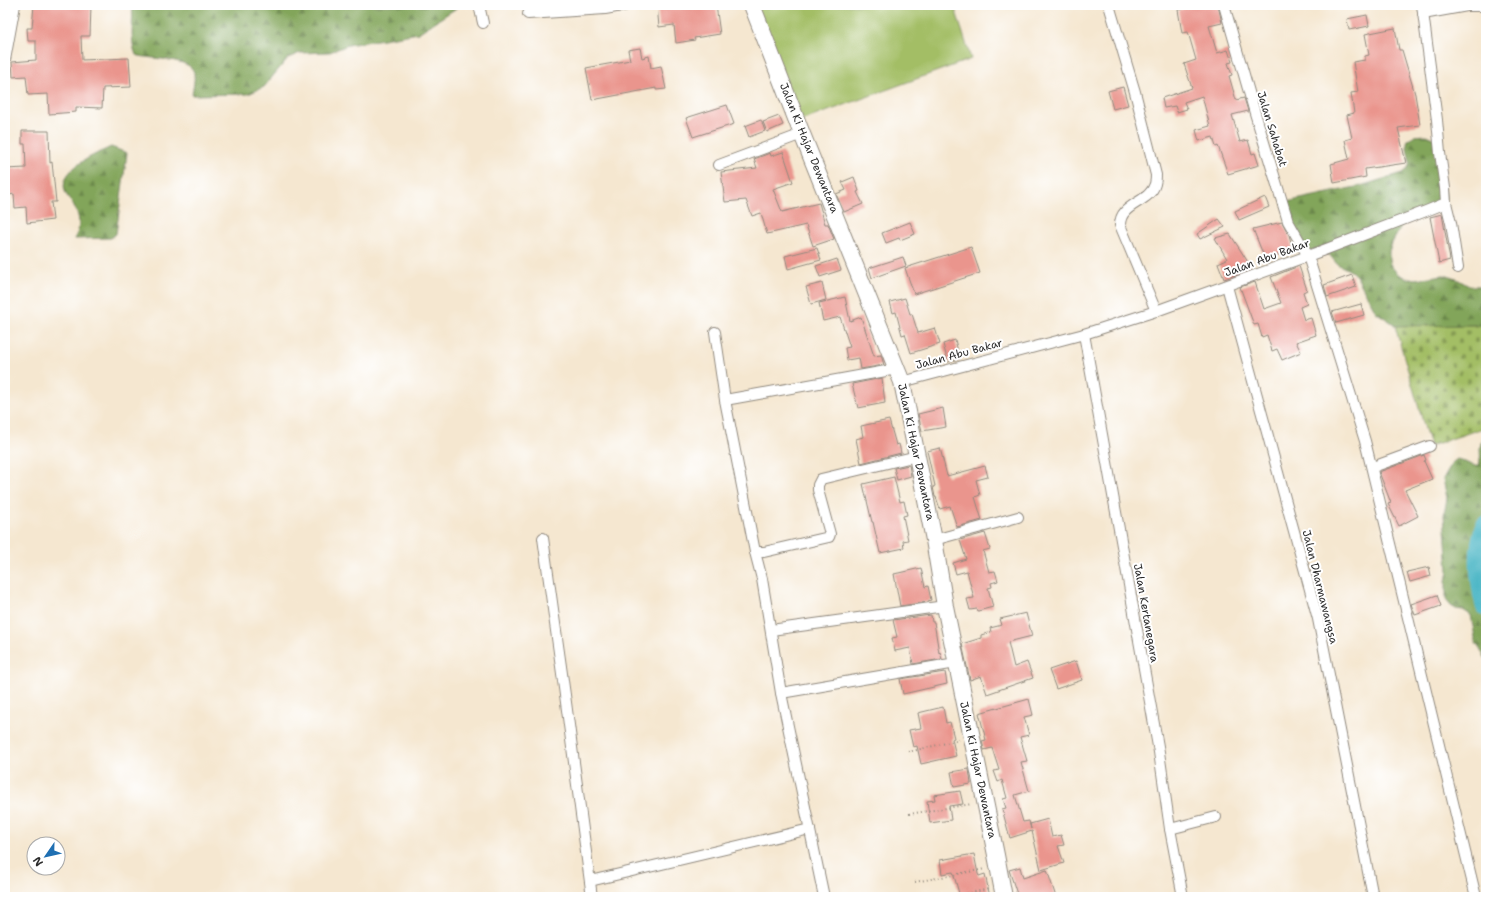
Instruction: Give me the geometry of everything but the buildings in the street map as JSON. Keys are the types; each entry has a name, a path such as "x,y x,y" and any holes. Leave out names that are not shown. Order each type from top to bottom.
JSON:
{"main road":[{"name":"Jalan Ki Hajar Dewantara","path":"752,5 802,134 900,376 934,540 944,606 1003,892"}],"street":[{"path":"5,60 15,5"},
{"path":"479,5 483,23"},
{"path":"528,14 605,9 627,5"},
{"path":"1109,5 1135,92 1156,175 1155,186 1150,193 1124,212 1120,218 1120,225 1156,311"},
{"name":"Jalan Sahabat","path":"1224,5 1288,221 1308,256 1373,467 1476,897"},
{"path":"1458,268 1446,202 1446,188 1440,153 1423,10 1467,6 1486,6"},
{"path":"719,165 802,134"},
{"name":"Jalan Abu Bakar","path":"726,400 900,376 1084,334 1227,286 1426,211 1446,202"},
{"name":"Jalan Dharmawangsa","path":"1227,286 1318,619 1373,897"},
{"path":"715,332 726,400 755,552 762,579 781,693 824,897"},
{"name":"Jalan Kertanegara","path":"1084,334 1159,752 1170,829 1183,897"},
{"path":"1373,467 1430,446"},
{"path":"755,552 764,552 829,537 830,534 826,515 818,490 818,485 821,479 917,456"},
{"path":"934,540 1018,517"},
{"path":"543,538 592,897"},
{"path":"771,630 944,606"},
{"path":"781,693 956,663"},
{"path":"1170,829 1216,818"},
{"path":"590,881 810,829"}],"path":[{"path":"908,752 972,738"},
{"path":"909,814 985,802"},
{"path":"915,882 998,867"},
{"path":"951,897 1003,892"}],"green space":[{"path":"132,5 461,5 418,33 348,45 330,52 300,53 288,58 264,87 248,94 192,95 194,73 186,64 136,55 132,37"},
{"path":"752,5 954,5 971,59 798,122"},
{"path":"1426,135 1435,139 1446,199 1402,225 1389,251 1389,261 1391,266 1398,274 1407,278 1415,279 1444,275 1457,279 1469,286 1486,286 1486,325 1395,326 1376,312 1357,277 1351,271 1337,264 1328,253 1308,256 1282,203 1360,186 1403,173 1409,165 1407,149 1408,139 1414,136"},
{"path":"111,147 127,153 116,234 111,238 75,239 79,221 75,208 66,194 64,183 67,176 80,163"},
{"path":"1486,325 1486,427 1430,446 1395,326"},
{"path":"1486,434 1486,659 1476,643 1471,615 1463,610 1456,609 1451,606 1446,600 1446,581 1448,571 1444,515 1447,498 1443,479 1452,463 1457,459 1476,466 1478,464 1480,461 1481,443"}],"waterway":[{"path":"1486,526 1480,555 1482,586 1486,606"}]}
